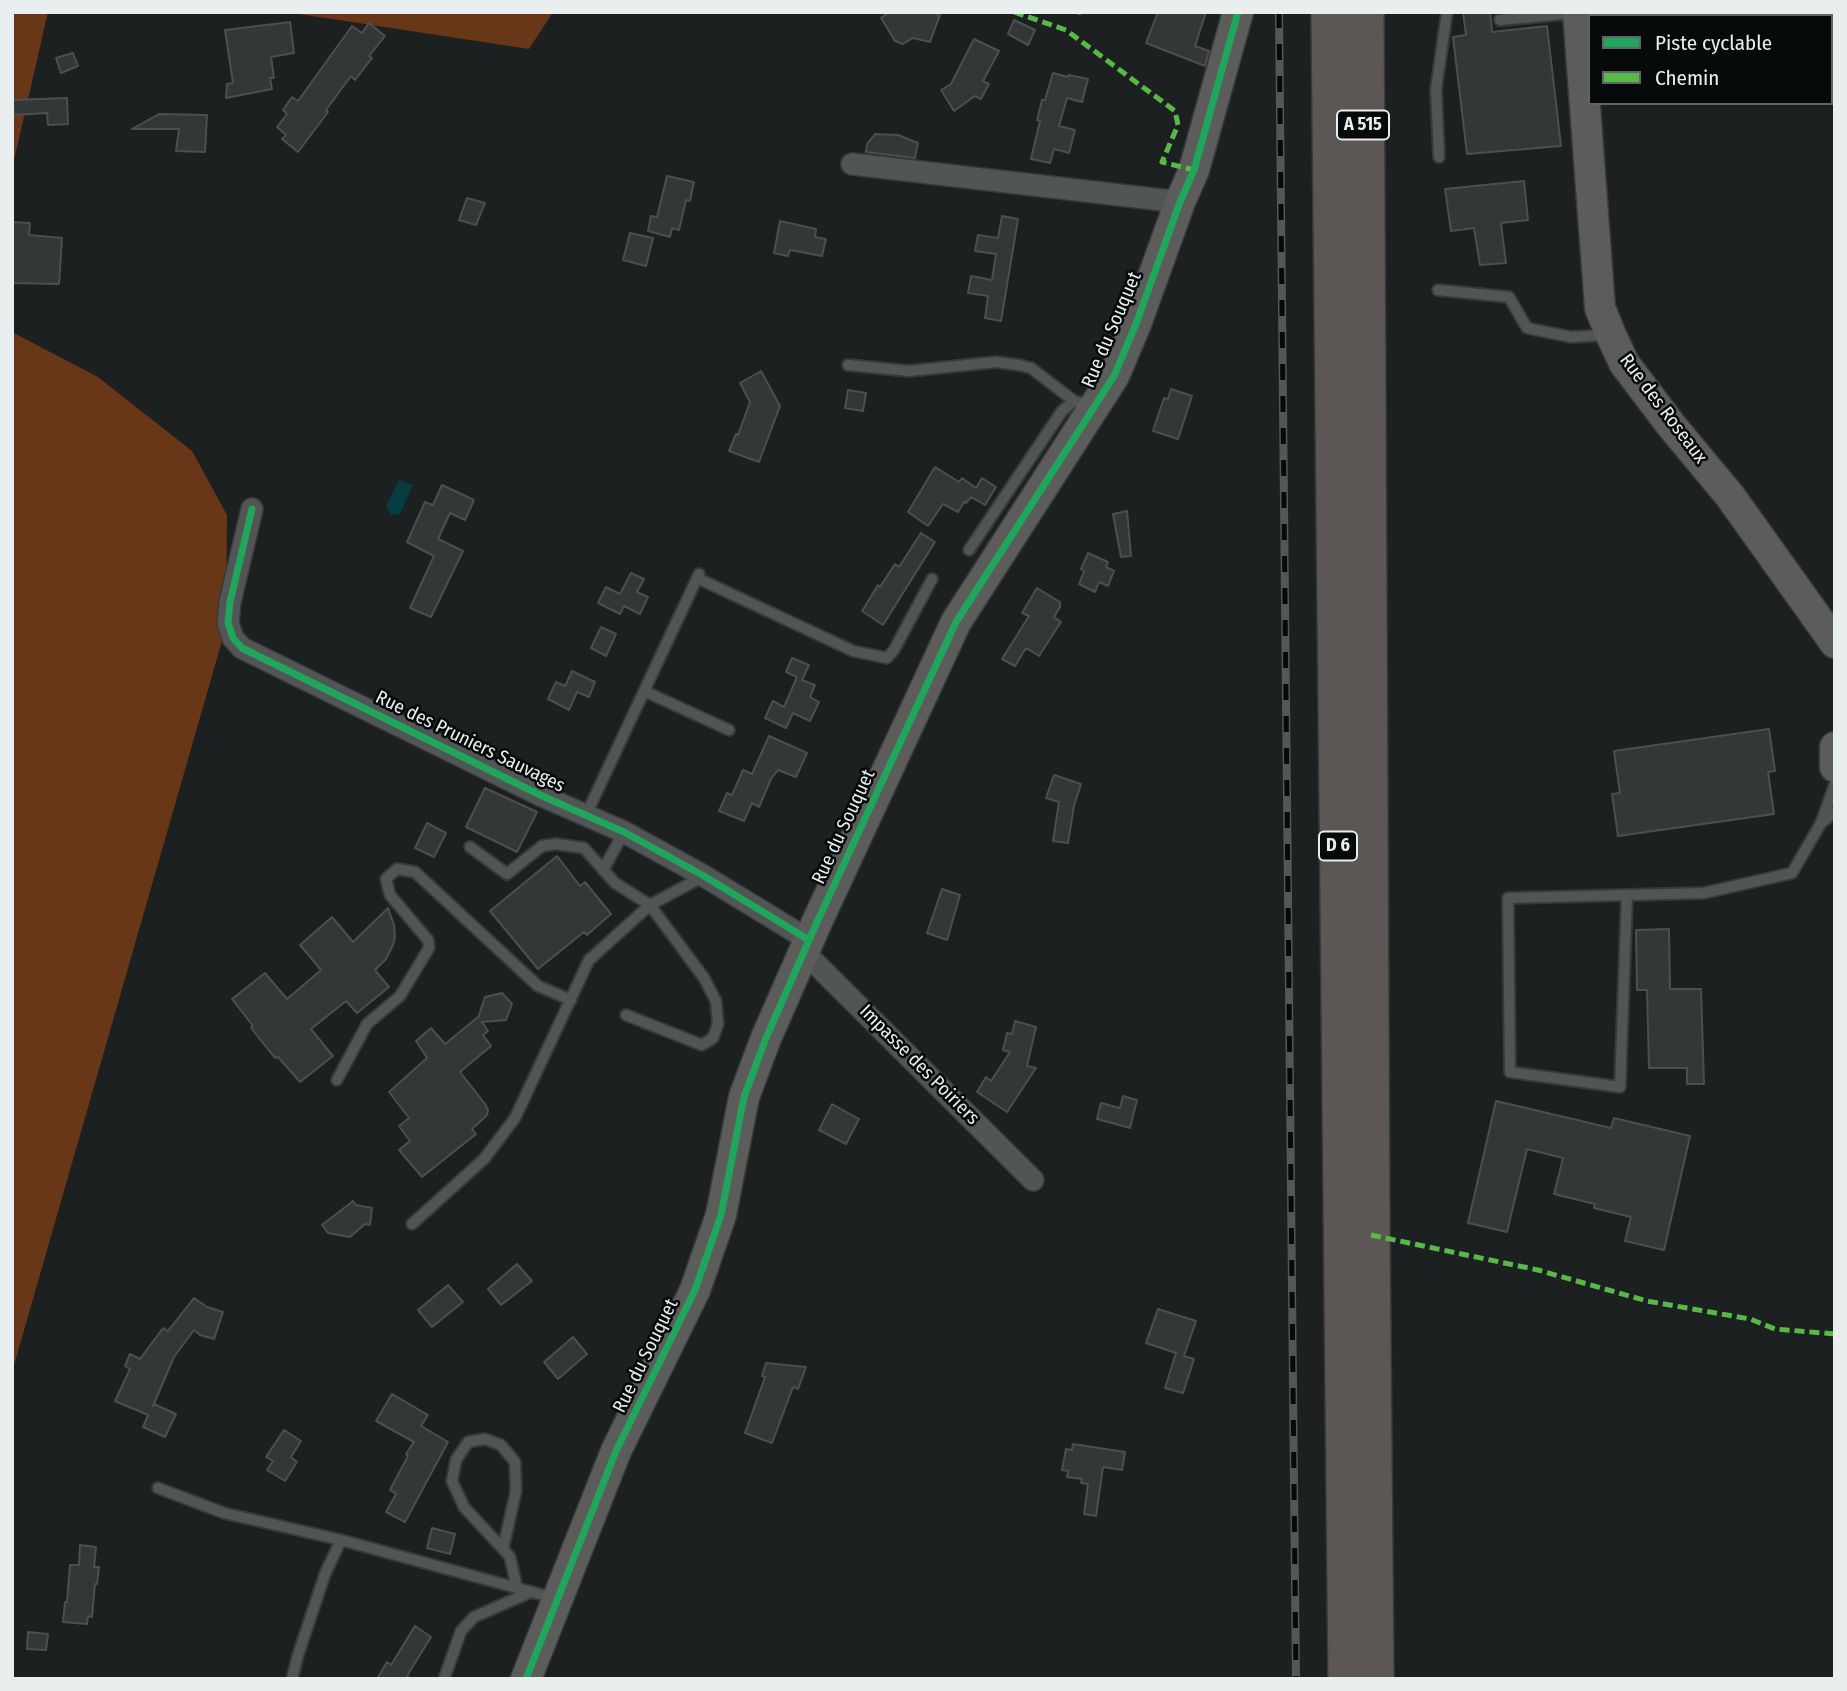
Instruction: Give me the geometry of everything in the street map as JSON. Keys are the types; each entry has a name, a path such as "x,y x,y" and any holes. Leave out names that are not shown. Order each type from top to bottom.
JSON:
{"highway":[{"name":"D 6","path":"1329,12 1346,1679"},
{"name":"D 6","path":"1363,12 1375,1679"}],"street":[{"name":"Rue du Souquet","path":"526,1679 544,1597 695,1290 721,1215 744,1097 766,1038 956,622 1084,404 1114,376 1194,170 1238,12"},
{"name":"Rue des Roseaux","path":"1578,13 1601,308 1611,335 1624,363 1730,496 1835,643"},
{"path":"852,164 1180,202"},
{"name":"Rue des Pruniers Sauvages","path":"253,509 230,602 228,623 233,638 242,648 540,795 624,832 704,876 805,948"},
{"path":"1835,747 1835,766"},
{"name":"Impasse des Poiriers","path":"805,948 814,962 1032,1180"}],"lane":[{"path":"1438,157 1436,89 1447,12"},
{"path":"1500,20 1578,13"},
{"path":"1438,290 1509,297 1527,328 1571,337 1611,335"},
{"path":"848,365 909,371 996,362 1019,365 1031,368 1084,404"},
{"path":"969,550 1062,411 1084,404"},
{"path":"586,816 698,575 853,651 887,658 894,650 932,579"},
{"path":"644,691 729,730"},
{"path":"1627,895 1620,1087 1510,1072 1508,898 1704,893 1791,873 1821,822 1835,784"},
{"path":"1821,822 1835,811"},
{"path":"603,870 624,832"},
{"path":"470,847 506,874 542,846 556,844 584,848 615,883 650,905 704,978 716,1001 718,1024 713,1038 702,1045 626,1015"},
{"path":"337,1080 367,1024 400,996 429,948 428,940 390,895 386,879 397,869 415,872 538,986 570,1000"},
{"path":"412,1224 484,1159 515,1118 589,960 650,905 704,876"},
{"path":"503,1549 516,1491 515,1462 501,1445 485,1439 468,1442 456,1460 452,1481 464,1507 510,1557 517,1588"},
{"path":"158,1488 224,1513 341,1540 544,1597"},
{"path":"292,1679 325,1574 341,1540"},
{"path":"444,1679 461,1631 474,1617 544,1597"}],"shaded area":[{"path":"12,12 48,12 12,169"},
{"path":"286,12 553,12 529,49"},
{"path":"12,332 98,377 192,451 227,515 226,627 12,1372"}],"water":[{"path":"399,480 413,485 400,514 391,515 386,506"}],"building":[{"path":"889,12 930,12 940,15 930,42 913,38 903,44 895,41 881,18"},
{"path":"1158,12 1206,12 1195,46 1209,51 1205,66 1146,43"},
{"path":"1463,12 1490,12 1492,32 1547,26 1561,146 1467,154 1453,37 1466,35"},
{"path":"1014,20 1035,30 1028,45 1008,34"},
{"path":"290,22 294,53 271,57 274,78 270,78 272,89 226,98 227,84 233,83 225,30"},
{"path":"369,23 385,36 355,80 351,76 298,152 282,139 286,135 277,127 287,114 283,110 292,97 298,101 352,26 362,33"},
{"path":"974,39 999,51 983,81 989,84 981,99 975,96 954,111 941,90 951,84"},
{"path":"73,53 78,66 61,73 56,58"},
{"path":"1053,73 1088,79 1082,102 1067,98 1059,126 1075,130 1069,153 1054,149 1050,163 1031,159 1042,100 1045,100"},
{"path":"67,98 68,124 48,125 47,113 14,115 13,100"},
{"path":"159,114 207,115 205,152 176,151 179,129 132,129"},
{"path":"875,134 898,135 918,143 915,158 866,152 867,144"},
{"path":"667,176 694,182 690,201 686,200 679,230 672,228 670,237 648,231 651,216 657,217"},
{"path":"1524,181 1528,220 1501,223 1506,263 1480,265 1474,228 1451,231 1445,189"},
{"path":"467,198 485,203 476,225 459,220"},
{"path":"1002,216 1018,219 1001,321 985,318 988,296 968,293 971,276 992,280 996,254 975,251 978,235 998,238"},
{"path":"780,221 816,229 815,237 826,239 822,256 790,250 788,256 774,253"},
{"path":"12,222 30,223 29,235 62,238 59,284 12,283"},
{"path":"630,233 653,238 646,266 623,260"},
{"path":"761,371 780,406 759,462 729,451 750,402 740,383"},
{"path":"1171,389 1192,396 1178,439 1153,431 1164,398 1168,399"},
{"path":"848,390 866,393 863,411 845,408"},
{"path":"935,467 959,482 962,478 976,488 982,478 996,487 985,505 971,497 958,512 943,504 928,526 908,512"},
{"path":"442,485 474,500 465,520 450,513 438,539 463,551 431,617 410,608 434,556 407,542 425,502 433,505"},
{"path":"1127,511 1131,556 1121,557 1113,514"},
{"path":"921,533 935,542 883,625 862,611 895,564 899,567"},
{"path":"1088,553 1108,562 1106,567 1114,571 1108,586 1099,582 1095,592 1079,584 1084,571 1081,569"},
{"path":"631,573 644,579 637,592 648,597 640,614 624,606 620,614 598,603 606,587 620,594"},
{"path":"1037,588 1060,602 1054,617 1061,622 1039,656 1026,648 1015,666 1002,659 1029,616 1022,613"},
{"path":"601,627 616,634 606,656 591,648"},
{"path":"792,658 809,665 802,680 815,685 810,697 819,702 810,721 793,713 786,728 765,718 773,701 784,707 797,677 786,672"},
{"path":"572,671 595,682 589,697 577,692 569,710 548,699 556,682 565,686"},
{"path":"1769,729 1775,771 1768,772 1774,814 1618,836 1612,794 1620,793 1614,751"},
{"path":"769,736 807,753 796,777 778,770 771,779 759,807 752,803 744,821 719,811 727,793 732,795 743,770 752,774"},
{"path":"1054,775 1081,784 1074,806 1068,843 1053,841 1059,802 1046,798"},
{"path":"485,788 537,812 517,852 466,827"},
{"path":"427,823 446,833 434,857 415,848"},
{"path":"557,856 580,886 585,882 611,914 587,935 584,932 538,969 490,911"},
{"path":"942,889 960,895 947,940 927,933"},
{"path":"388,908 395,937 386,959 375,970 389,987 357,1013 346,1001 311,1029 333,1056 300,1082 278,1057 275,1058 232,999 265,973 287,999 321,970 300,945 332,917 353,942"},
{"path":"1669,929 1670,989 1701,989 1704,1084 1687,1084 1687,1068 1649,1068 1647,990 1637,990 1636,930"},
{"path":"502,993 512,1004 506,1020 482,1022 488,1031 483,1035 491,1046 460,1072 485,1104 487,1115 472,1129 476,1134 422,1177 399,1150 410,1141 399,1126 409,1118 389,1092 427,1058 416,1041 431,1028 445,1044 478,1018 485,997"},
{"path":"1015,1021 1036,1027 1027,1066 1036,1068 1007,1112 977,1092 986,1077 991,1081 1010,1052 1003,1050 1007,1033 1012,1034"},
{"path":"1123,1096 1137,1100 1130,1128 1097,1119 1101,1103 1120,1108"},
{"path":"1496,1101 1611,1128 1614,1118 1690,1136 1664,1250 1625,1241 1631,1217 1594,1208 1595,1204 1554,1194 1563,1158 1527,1149 1507,1232 1468,1223"},
{"path":"832,1104 859,1119 846,1144 819,1130"},
{"path":"353,1201 356,1205 372,1208 370,1225 365,1224 350,1237 328,1233 322,1225"},
{"path":"517,1264 532,1281 501,1305 488,1289"},
{"path":"448,1285 463,1302 432,1327 418,1310"},
{"path":"194,1298 207,1307 223,1312 214,1339 194,1330 174,1357 153,1406 154,1404 176,1414 165,1437 143,1427 148,1415 115,1401 130,1369 125,1366 130,1354 140,1359 163,1328 168,1331"},
{"path":"1158,1309 1196,1321 1184,1356 1194,1359 1183,1393 1165,1388 1176,1353 1146,1343"},
{"path":"573,1337 587,1354 558,1379 544,1362"},
{"path":"766,1363 806,1367 798,1389 793,1387 772,1443 745,1433 765,1377 762,1376"},
{"path":"392,1394 428,1415 421,1426 448,1442 405,1522 386,1512 396,1494 390,1490 414,1442 376,1421"},
{"path":"284,1430 301,1441 291,1457 297,1462 285,1481 267,1470 273,1461 266,1457"},
{"path":"1073,1444 1125,1452 1122,1470 1103,1467 1096,1516 1084,1514 1088,1484 1081,1483 1082,1479 1067,1477 1068,1471 1062,1470 1066,1449 1072,1450"},
{"path":"432,1528 455,1534 450,1554 427,1548"},
{"path":"80,1545 96,1547 94,1567 99,1567 92,1617 88,1616 87,1624 63,1622 70,1565 79,1565"},
{"path":"415,1626 431,1637 407,1676 411,1679 377,1679 387,1662 391,1665"},
{"path":"28,1632 48,1634 46,1650 27,1649"}],"railway":[{"path":"1279,12 1296,1679"}],"marked path":[{"path":"1014,12 1066,30 1175,111 1178,125 1162,162 1194,170"},
{"path":"1371,1235 1538,1270 1647,1301 1750,1319 1775,1329 1835,1334"}],"cycle path":[{"path":"526,1679 616,1451 695,1290 721,1215 744,1097 766,1038 956,622 1114,376 1194,170 1238,12"},
{"path":"252,509 230,602 228,623 233,638 242,648 540,795 624,832 704,876 809,940"}]}
